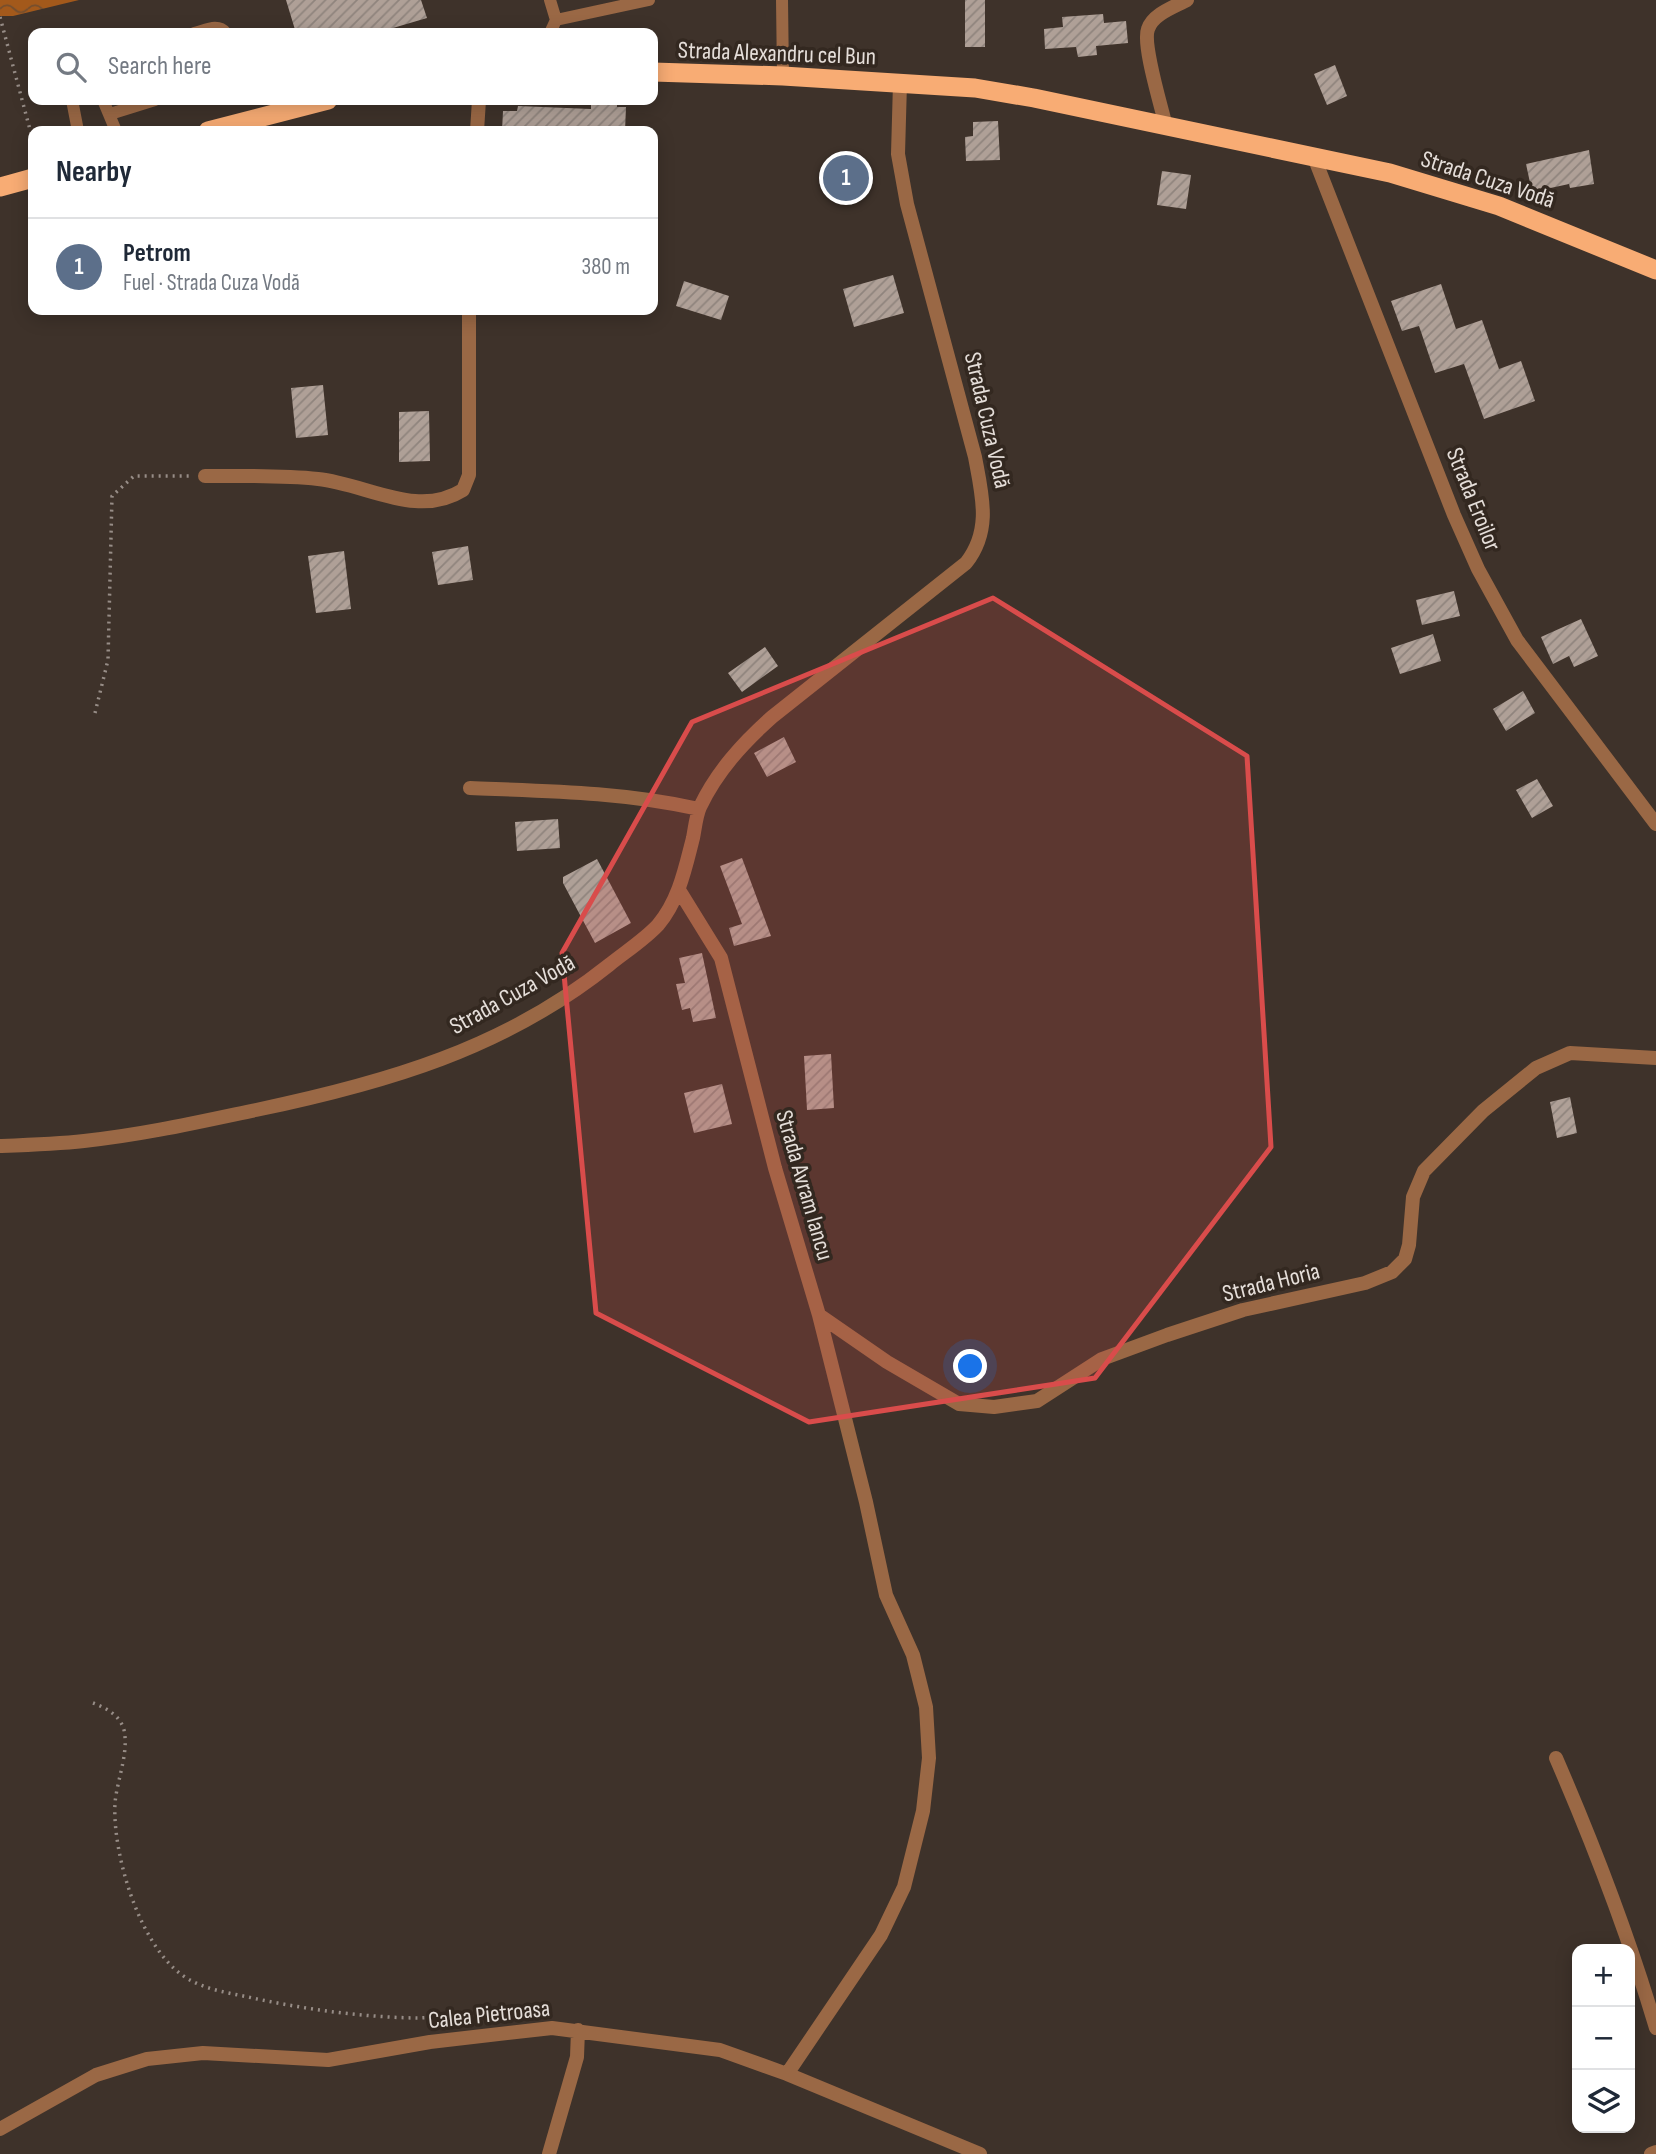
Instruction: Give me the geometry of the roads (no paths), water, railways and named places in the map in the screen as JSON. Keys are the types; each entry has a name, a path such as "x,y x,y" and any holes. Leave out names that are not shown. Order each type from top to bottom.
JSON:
{"highway":[{"name":"Strada Alexandru cel Bun","path":"658,72 900,83"},
{"name":"Strada Cuza Vodă","path":"900,83 975,88 1390,173 1499,206 1656,270"},
{"path":"227,126 309,105"},
{"path":"0,187 28,179"}],"street":[{"path":"1166,127 1146,44 1148,28 1161,13 1187,0"},
{"name":"Strada Cuza Vodă","path":"0,1146 83,1142 176,1128 321,1097 444,1059 510,1028 577,991 656,928 671,909 679,890 699,809 721,771 744,742 966,564 976,550 984,510 975,457 907,204 898,154 900,83"},
{"path":"477,126 479,105"},
{"name":"Strada Eroilor","path":"1314,157 1454,515 1478,569 1517,640 1656,824"},
{"path":"205,476 316,479 343,482 396,498 426,503 449,499 463,490 468,475 469,315"},
{"path":"470,788 600,793 658,800 699,809"},
{"name":"Strada Avram Iancu","path":"679,890 702,923 721,958 775,1168 819,1315 866,1502 886,1595 913,1655 926,1707 929,1758 923,1811 904,1886 881,1935 787,2074"},
{"name":"Strada Horia","path":"819,1315 887,1362 959,1404 994,1407 1037,1401 1102,1359 1167,1335 1243,1310 1365,1283 1392,1272 1405,1259 1409,1245 1413,1197 1424,1171 1483,1111 1536,1068 1570,1053 1656,1058"},
{"path":"1556,1758 1602,1865 1635,1956 1656,2028"},
{"name":"Calea Pietroasa","path":"0,2129 96,2075 147,2059 202,2053 328,2060 430,2042 552,2028 720,2050 787,2074 980,2154"},
{"path":"549,2154 577,2057 578,2030"}],"lane":[{"path":"550,0 556,20 552,28"},
{"path":"556,20 649,0"},
{"path":"782,0 783,76"},
{"path":"73,105 77,126"},
{"path":"106,105 114,126"},
{"path":"110,114 139,105"}],"water":[{"path":"0,0 79,0 13,16 0,16"}],"place":[{"name":"Petrom","path":"846,178"}]}
